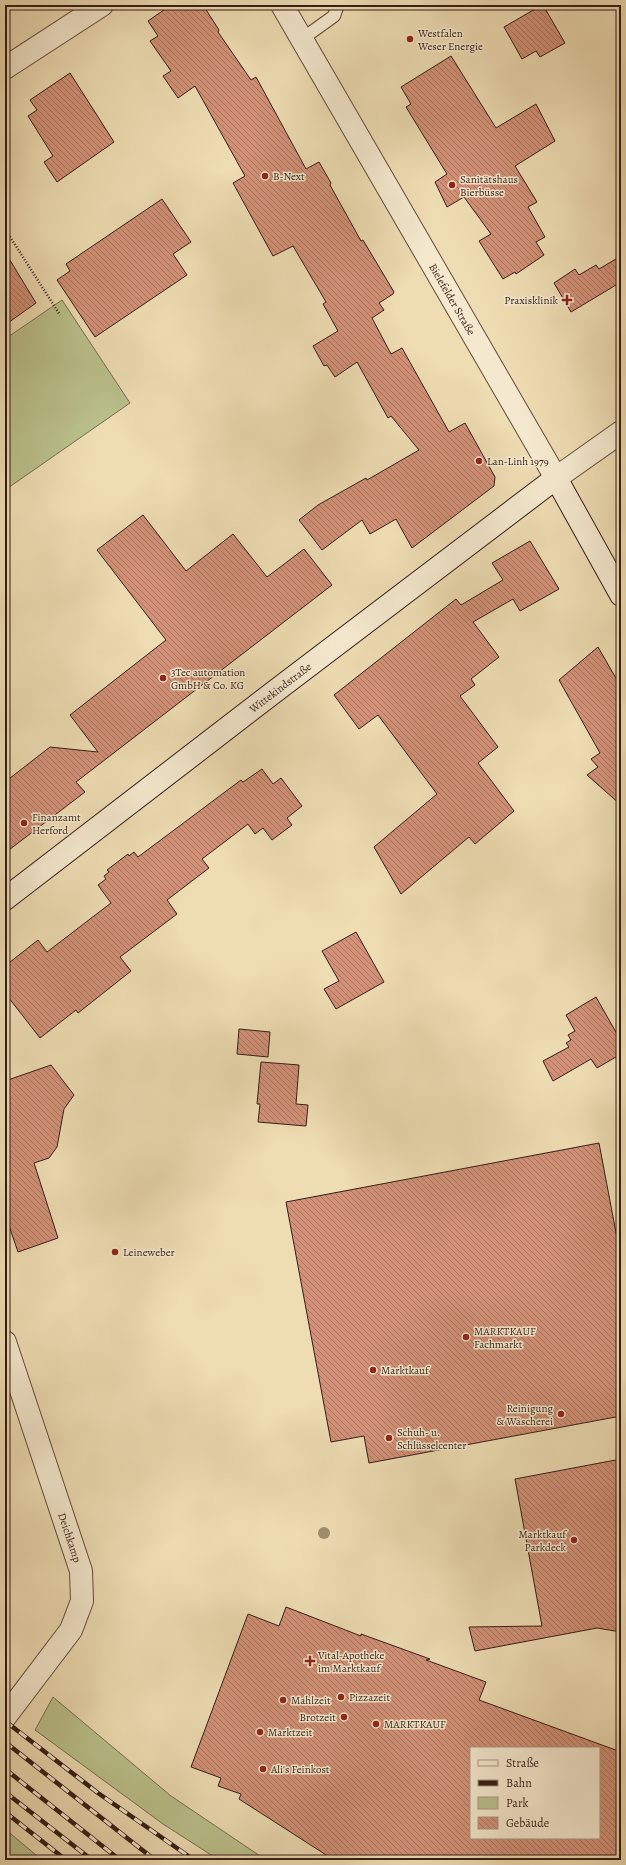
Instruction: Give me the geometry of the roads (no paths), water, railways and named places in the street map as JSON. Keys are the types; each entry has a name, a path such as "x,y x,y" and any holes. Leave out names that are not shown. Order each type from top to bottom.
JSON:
{"street":[{"path":"5,68 102,5"},
{"name":"Bielefelder Straße","path":"282,5 556,478 621,594"},
{"name":"Wittekindstraße","path":"5,899 556,478 621,432"},
{"name":"Deichkamp","path":"5,1342 81,1571 82,1602 71,1630 5,1717"}],"lane":[{"path":"302,40 334,16 338,5"}],"railway":[{"path":"5,1721 98,1793 194,1860"},
{"path":"5,1742 155,1860"},
{"path":"5,1769 120,1860"},
{"path":"5,1792 92,1860"},
{"path":"5,1812 66,1860"}],"place":[{"name":"Westfalen Weser Energie","path":"410,39"},
{"name":"B-Next","path":"265,176"},
{"name":"Sanitätshaus Bierbüsse","path":"452,185"},
{"name":"Praxisklinik","path":"567,300"},
{"name":"Lan-Linh 1979","path":"479,461"},
{"name":"3Tec automation GmbH & Co. KG","path":"163,678"},
{"name":"Finanzamt Herford","path":"24,823"},
{"name":"Leineweber","path":"115,1252"},
{"name":"MARKTKAUF Fachmarkt","path":"466,1337"},
{"name":"Marktkauf","path":"373,1370"},
{"name":"Reinigung & Wäscherei","path":"561,1414"},
{"name":"Schuh- u. Schlüsselcenter","path":"389,1438"},
{"name":"Marktkauf Parkdeck","path":"574,1540"},
{"name":"Vital-Apotheke im Marktkauf","path":"310,1661"},
{"name":"Pizzazeit","path":"341,1697"},
{"name":"Mahlzeit","path":"283,1700"},
{"name":"Brotzeit","path":"344,1717"},
{"name":"MARKTKAUF","path":"376,1724"},
{"name":"Marktzeit","path":"260,1732"},
{"name":"Ali's Feinkost","path":"263,1769"}]}
